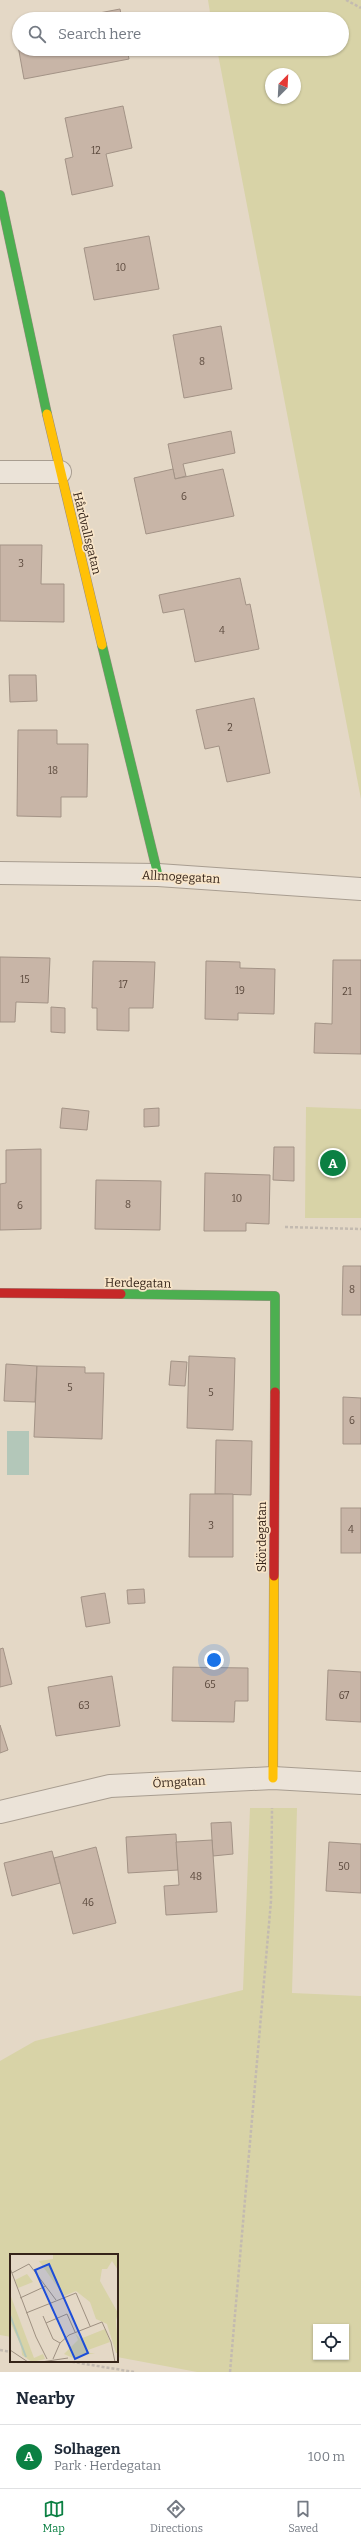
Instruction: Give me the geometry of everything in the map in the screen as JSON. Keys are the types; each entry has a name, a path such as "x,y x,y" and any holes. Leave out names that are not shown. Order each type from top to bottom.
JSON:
{"street":[{"name":"Hårdvallsgatan","path":"0,195 60,472 158,875"},
{"path":"0,472 60,472"},
{"name":"Allmogegatan","path":"0,873 158,875 361,889"},
{"name":"Herdegatan","path":"0,1293 275,1296"},
{"name":"Skördegatan","path":"273,1778 275,1296"},
{"name":"Örngatan","path":"0,1812 110,1786 273,1778 361,1783"}],"path":[{"path":"346,0 361,8"},
{"path":"285,1227 361,1229"},
{"path":"230,2372 271,1901 273,1778"},
{"path":"0,2350 10,2352"},
{"path":"73,2362 134,2372"}],"shaded area":[{"path":"208,0 361,0 361,799 218,56 349,56 349,12 210,12"},
{"path":"306,1107 361,1109 361,1218 305,1218"},
{"path":"7,1431 29,1431 29,1475 7,1475"},
{"path":"250,1808 297,1808 292,1993 361,1996 361,2372 197,2372 118,2357 118,2254 10,2254 10,2337 0,2335 0,2061 35,2041 243,1990"}],"building":[{"path":"120,9 121,12 104,12"},
{"path":"20,56 128,56 129,59 24,79"},
{"path":"123,106 132,148 106,154 113,186 72,195 65,159 73,157 65,118"},
{"path":"149,236 159,289 94,300 84,248"},
{"path":"221,326 232,389 184,398 173,335"},
{"path":"231,431 235,453 183,464 186,476 175,479 168,444"},
{"path":"173,469 175,479 223,469 234,516 146,534 134,478"},
{"path":"0,545 42,545 41,584 64,584 64,622 0,621"},
{"path":"240,578 246,605 250,604 259,649 195,662 184,609 163,613 159,595"},
{"path":"9,675 36,675 37,701 10,702"},
{"path":"254,698 270,773 227,782 219,746 205,749 196,710"},
{"path":"18,730 57,730 57,744 88,744 87,797 61,797 61,817 17,816"},
{"path":"0,957 50,958 48,1003 16,1002 15,1022 0,1022"},
{"path":"333,960 361,960 361,1054 314,1053 315,1023 332,1024"},
{"path":"93,961 155,962 153,1008 129,1008 129,1031 97,1030 97,1008 92,1008"},
{"path":"206,961 240,962 240,968 275,969 274,1014 238,1013 238,1020 205,1019"},
{"path":"51,1007 65,1008 65,1033 51,1032"},
{"path":"62,1108 89,1111 87,1130 60,1128"},
{"path":"159,1108 159,1126 144,1127 144,1109"},
{"path":"274,1147 294,1147 294,1181 273,1180"},
{"path":"41,1149 41,1229 0,1230 0,1184 6,1183 6,1150"},
{"path":"205,1173 270,1175 269,1224 246,1223 246,1231 204,1231"},
{"path":"96,1180 161,1181 160,1230 95,1229"},
{"path":"343,1266 361,1266 361,1315 342,1315"},
{"path":"189,1356 235,1358 233,1430 187,1428"},
{"path":"171,1361 187,1362 185,1386 169,1385"},
{"path":"6,1364 37,1366 35,1402 4,1401"},
{"path":"37,1366 85,1367 85,1373 104,1373 102,1439 34,1437"},
{"path":"343,1397 361,1398 361,1444 343,1444"},
{"path":"216,1440 252,1441 251,1495 215,1494"},
{"path":"190,1494 233,1494 233,1557 189,1557"},
{"path":"341,1508 361,1508 361,1553 341,1553"},
{"path":"144,1589 145,1603 128,1604 127,1590"},
{"path":"105,1593 110,1623 86,1627 81,1597"},
{"path":"3,1648 12,1684 0,1687 0,1649"},
{"path":"173,1667 248,1668 248,1701 235,1701 234,1722 172,1721"},
{"path":"328,1670 361,1672 361,1722 326,1720"},
{"path":"112,1676 120,1726 56,1736 48,1687"},
{"path":"0,1725 8,1750 0,1753"},
{"path":"231,1822 233,1854 213,1856 211,1823"},
{"path":"176,1834 178,1870 128,1873 126,1837"},
{"path":"212,1840 217,1912 166,1915 164,1886 179,1885 176,1842"},
{"path":"329,1842 361,1844 361,1893 326,1891"},
{"path":"96,1847 116,1923 73,1934 54,1858"},
{"path":"52,1851 60,1883 12,1896 4,1863"}],"traffic: fast":[{"path":"0,195 47,414"},
{"path":"102,645 158,875"},
{"path":"121,1294 275,1296 275,1392"}],"traffic: slow":[{"path":"47,414 102,645"},
{"path":"273,1778 274,1576"}],"traffic: jam":[{"path":"0,1293 121,1294"},
{"path":"274,1576 275,1392"}],"place":[{"name":"Solhagen","path":"333,1163"}]}
